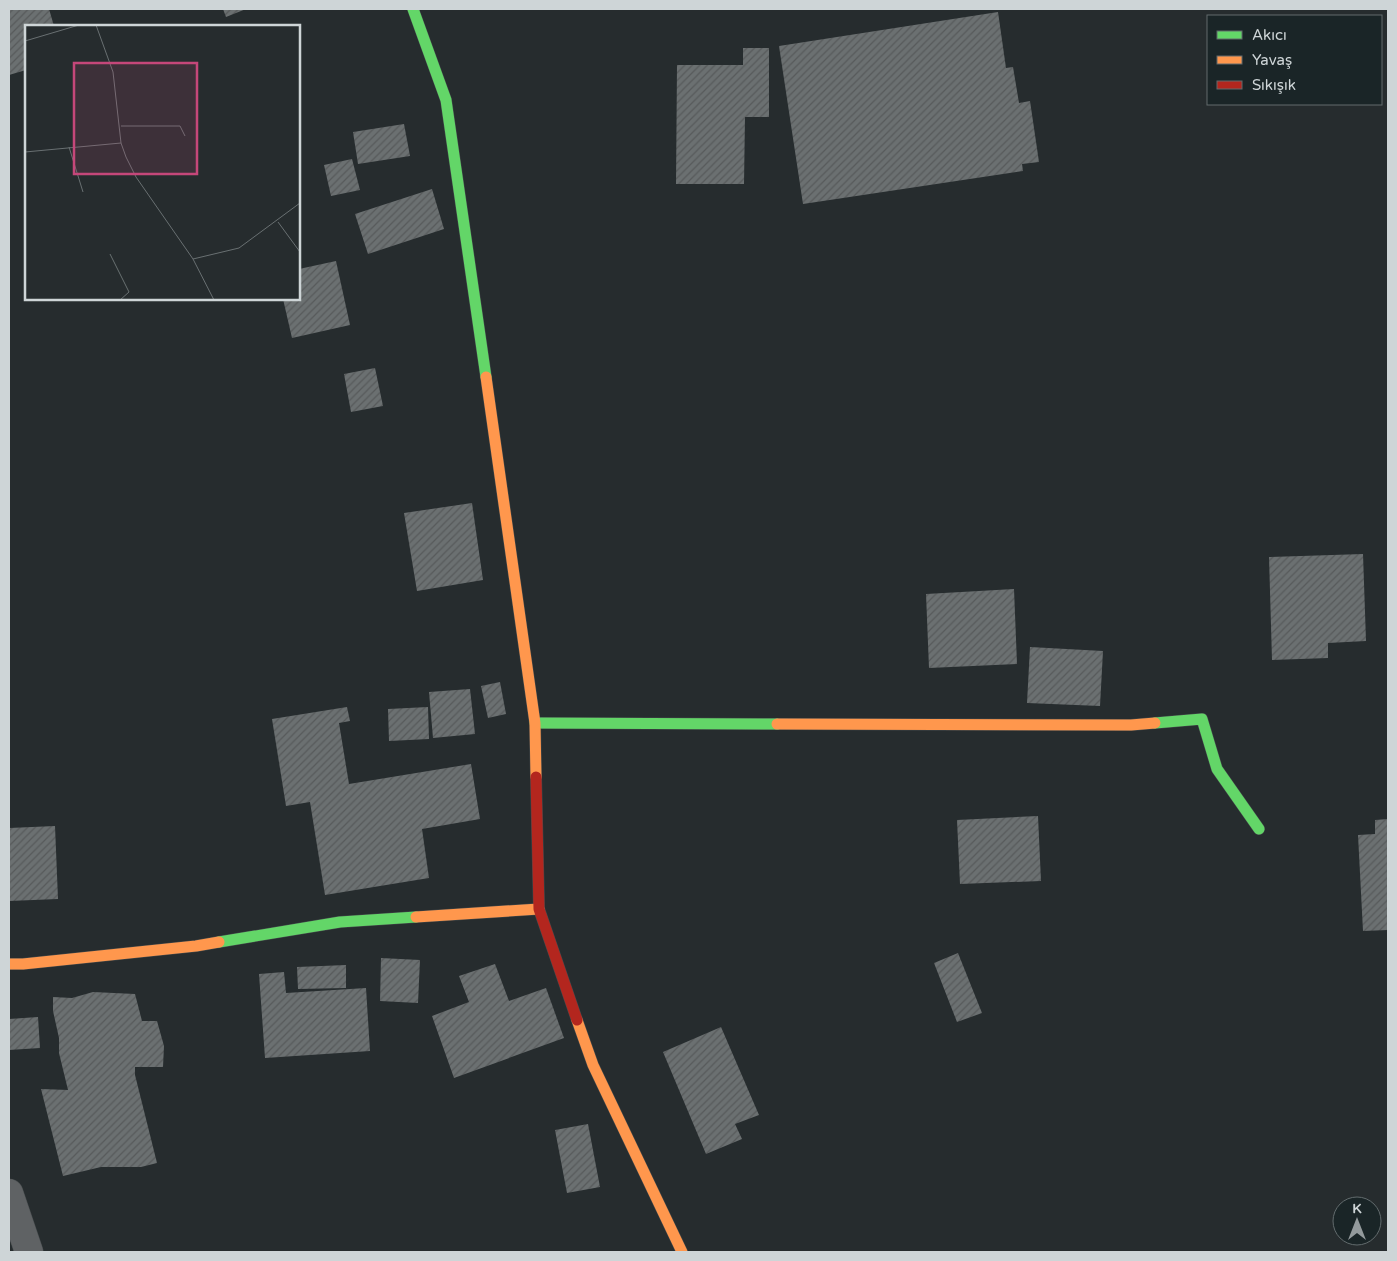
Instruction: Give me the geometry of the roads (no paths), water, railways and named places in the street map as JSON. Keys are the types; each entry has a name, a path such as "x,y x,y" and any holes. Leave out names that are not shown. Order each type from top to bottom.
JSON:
{"street":[{"path":"413,9 446,100 535,723 539,909 593,1065 682,1252"},
{"path":"535,723 1131,725 1202,719 1218,769 1259,830"},
{"path":"9,964 196,946 340,922 539,909"},
{"path":"9,1193 29,1252"}]}
